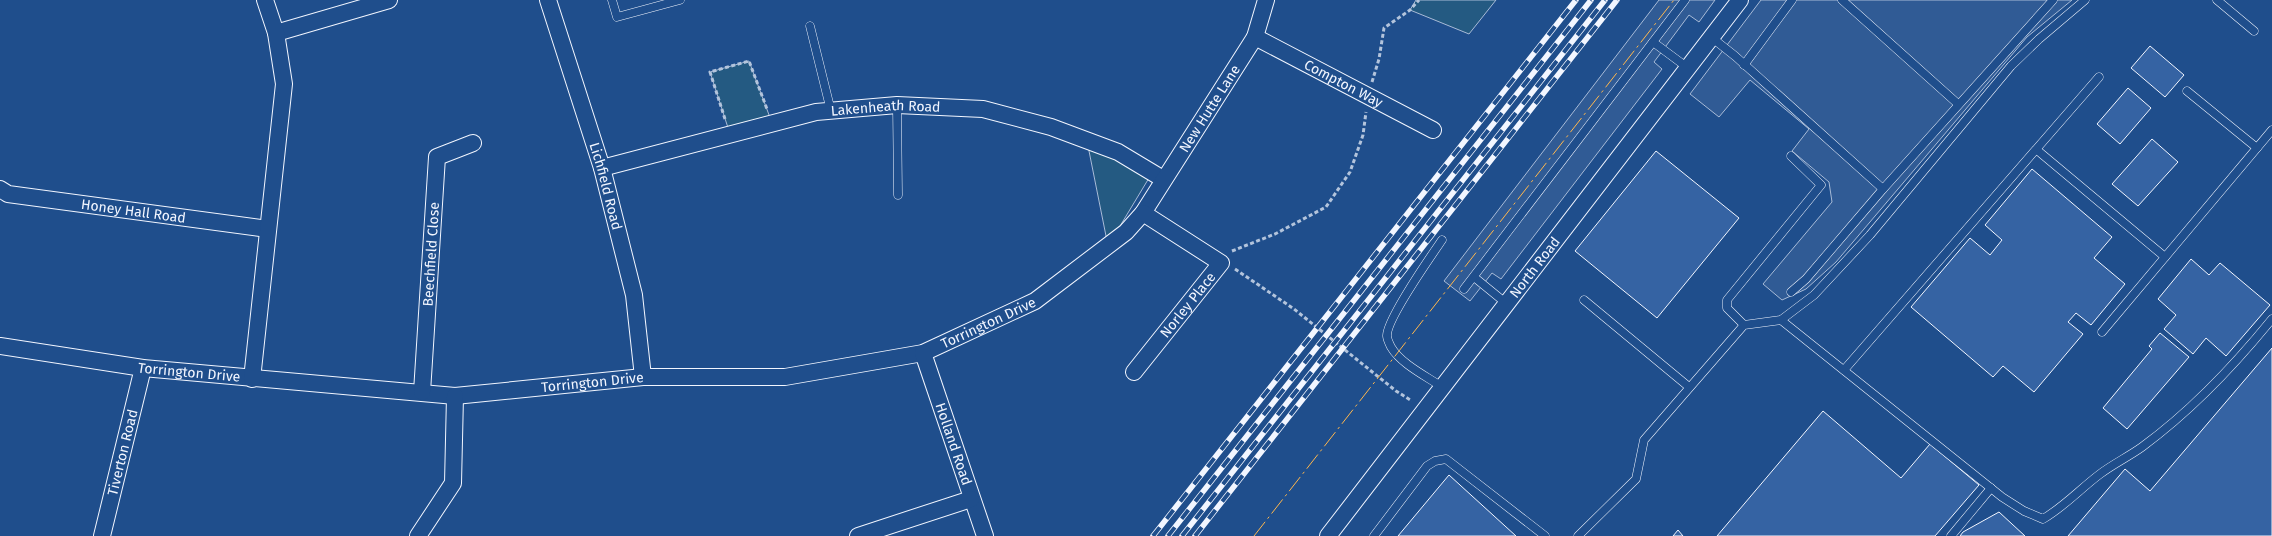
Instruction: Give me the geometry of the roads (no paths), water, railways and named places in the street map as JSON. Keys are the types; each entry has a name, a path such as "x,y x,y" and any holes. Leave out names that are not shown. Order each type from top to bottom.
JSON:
{"street":[{"path":"252,378 284,84 276,33 265,0"},
{"path":"276,33 389,0"},
{"name":"Lichfield Road","path":"548,0 602,168 634,295 643,377"},
{"name":"New Hutte Lane","path":"1143,212 1255,37 1266,0"},
{"name":"North Road","path":"1328,536 1740,0"},
{"name":"Compton Way","path":"1255,37 1433,130"},
{"name":"Lakenheath Road","path":"602,168 816,112 897,105 983,109 1051,127 1118,152 1163,179"},
{"name":"Beechfield Close","path":"422,392 437,157 473,143"},
{"name":"Honey Hall Road","path":"0,189 8,194 268,229"},
{"name":"Torrington Drive","path":"0,346 143,368 455,396 643,377 785,377 922,352 1035,301 1126,232 1143,212"},
{"name":"Norley Place","path":"1134,372 1221,263 1143,212"},
{"name":"Holland Road","path":"922,352 985,536"},
{"name":"Tiverton Road","path":"102,536 143,368"},
{"path":"418,536 453,483 455,396"},
{"path":"858,536 971,499"}],"lane":[{"path":"612,0 617,17 680,0"},
{"path":"1464,289 1685,0"},
{"path":"1744,65 1792,0"},
{"path":"1842,0 1958,104"},
{"path":"1790,292 1806,279 1958,104 2052,0"},
{"path":"1578,536 1636,479 1644,440 1744,324 1781,320 1814,295 1864,241 2010,66 2085,0"},
{"path":"2217,0 2254,31"},
{"path":"810,26 831,111"},
{"path":"1711,37 1884,189"},
{"path":"1653,42 1688,68"},
{"path":"1844,370 2099,77"},
{"path":"2187,91 2257,148"},
{"path":"897,105 898,195"},
{"path":"2102,332 2272,130"},
{"path":"2037,150 2165,257"},
{"path":"1744,324 1727,308 1727,300 1821,185 1791,156"},
{"path":"1442,240 1416,278 1389,326 1387,336 1391,348 1407,363 1442,387"},
{"path":"1474,277 1507,304"},
{"path":"1584,300 1689,387"},
{"path":"1781,320 1911,426 1991,488 2024,511 2043,519 2062,508 2099,474 2140,448 2180,416 2236,364 2272,319"},
{"path":"1374,536 1427,466 1435,460 1446,459 1545,536"},
{"path":"1951,536 1991,488"}],"railway":[{"path":"1153,536 1576,0"},
{"path":"1168,536 1591,0"},
{"path":"1182,536 1605,0"},
{"path":"1195,536 1617,0"}]}
